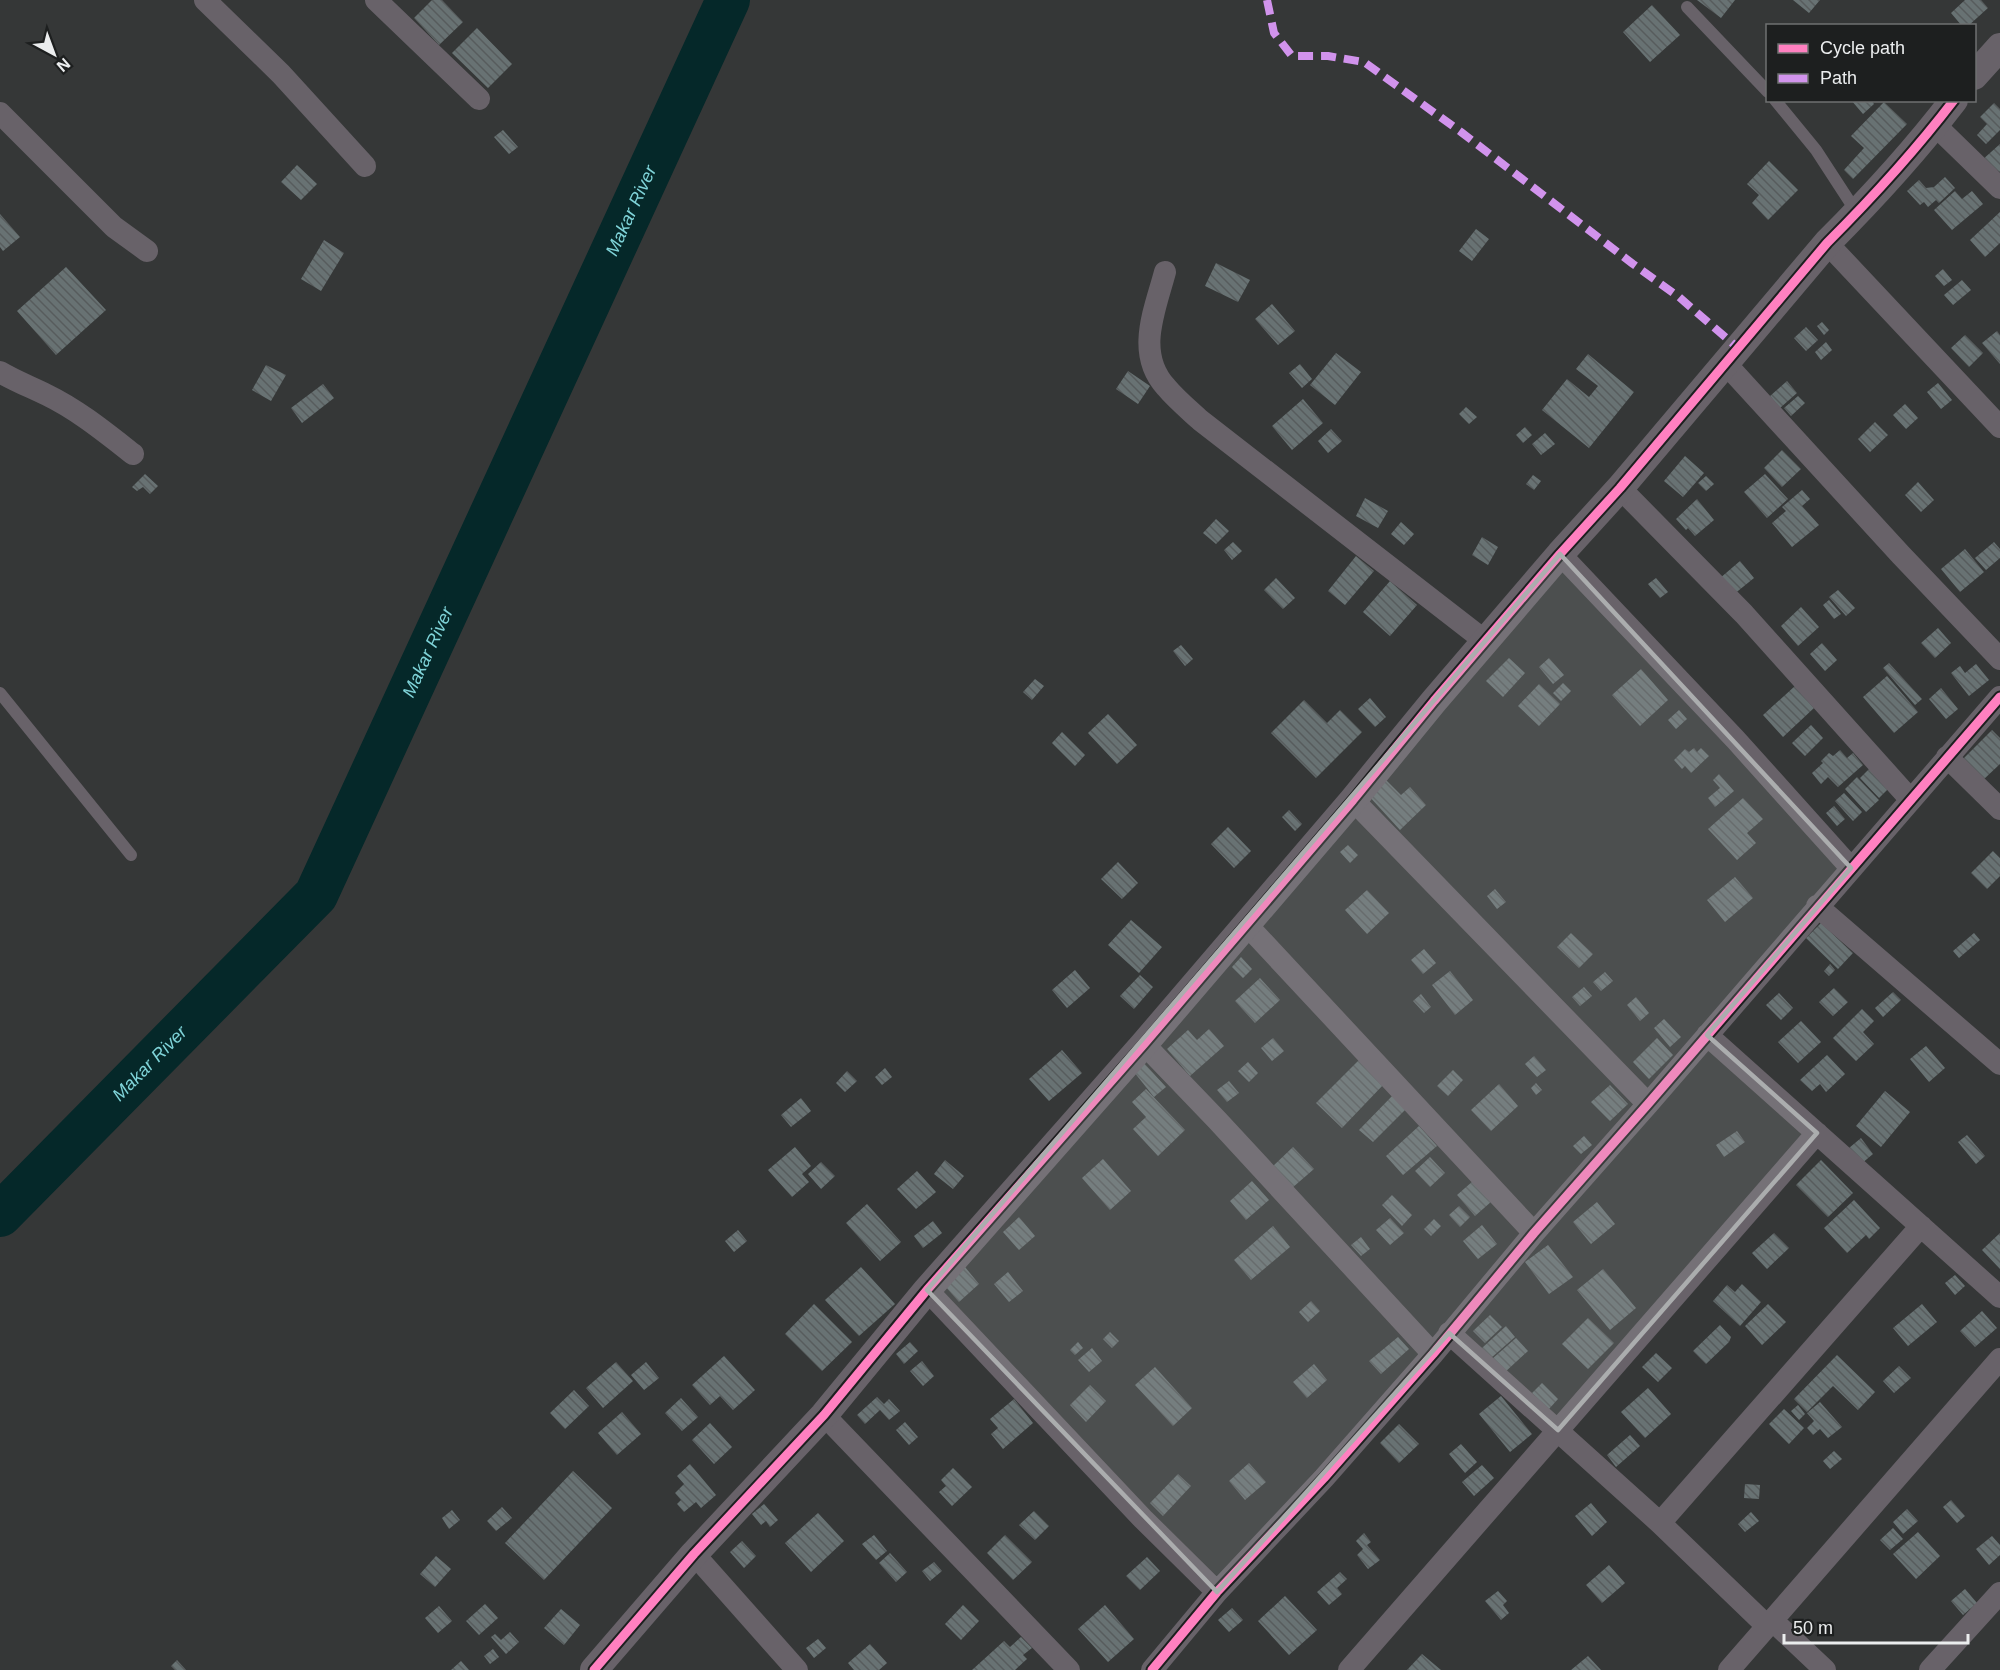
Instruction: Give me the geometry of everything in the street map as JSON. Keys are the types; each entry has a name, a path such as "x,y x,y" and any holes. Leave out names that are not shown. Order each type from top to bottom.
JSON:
{"street":[{"path":"205,0 281,74 365,166"},
{"path":"376,0 479,99"},
{"path":"1976,74 2000,47"},
{"path":"594,1670 694,1554 824,1415 927,1290 1144,1044 1353,800 1485,641 1620,488 1827,243 1857,213 1952,102"},
{"path":"0,113 114,227 147,251"},
{"path":"1935,125 2000,188"},
{"path":"1827,243 2000,427"},
{"path":"1165,272 1148,335 1150,362 1164,386 1200,420 1485,641"},
{"path":"1726,364 2000,659"},
{"path":"0,372 48,395 105,432 133,454"},
{"path":"1620,488 1744,614 1910,799"},
{"path":"1560,554 1736,740 1851,868"},
{"path":"1152,1670 1217,1592 1324,1478 1433,1354 1534,1233 2000,697"},
{"path":"1947,757 2000,809"},
{"path":"1353,800 1648,1104"},
{"path":"1817,906 2000,1064"},
{"path":"1246,924 1534,1233"},
{"path":"1707,1035 2000,1297"},
{"path":"1144,1044 1433,1354"},
{"path":"1349,1670 1817,1133"},
{"path":"1660,1523 1921,1226"},
{"path":"927,1290 1137,1513 1217,1592"},
{"path":"1449,1333 1770,1624 1825,1670"},
{"path":"1729,1670 2000,1359"},
{"path":"824,1415 1069,1670"},
{"path":"694,1554 797,1670"},
{"path":"1930,1670 2000,1593"}],"lane":[{"path":"1687,7 1766,91"},
{"path":"1776,102 1816,150 1857,213"},
{"path":"0,693 131,855"}],"highlighted area":[{"path":"1560,554 1851,868 1707,1035 1817,1133 1558,1430 1449,1333 1217,1592 927,1290"}],"building":[{"path":"432,0 442,0 463,22 439,45 414,18"},
{"path":"1697,0 1735,0 1721,18"},
{"path":"1793,0 1820,0 1809,13"},
{"path":"1965,0 1981,0 1988,8 1970,24 1960,24 1951,13"},
{"path":"1652,5 1680,35 1650,62 1623,32"},
{"path":"477,28 512,64 488,88 452,53"},
{"path":"1853,102 1872,102 1874,104 1863,114"},
{"path":"1884,102 1907,124 1853,179 1844,170 1864,148 1851,136"},
{"path":"1994,103 2000,109 2000,130 1986,144 1977,135 1987,124 1980,117"},
{"path":"503,130 518,147 509,154 494,137"},
{"path":"2000,144 2000,172 1981,161"},
{"path":"1769,161 1798,190 1768,220 1752,203 1759,195 1747,184"},
{"path":"297,165 317,184 301,200 281,182"},
{"path":"1945,177 1955,188 1939,203 1936,200 1928,207 1924,202 1920,205 1907,191 1919,180 1926,188 1934,187"},
{"path":"1955,191 1962,199 1972,191 1983,204 1952,230 1934,210"},
{"path":"2000,212 2000,243 1985,257 1970,240"},
{"path":"0,214 20,237 3,251 0,247"},
{"path":"1476,229 1489,239 1472,261 1459,251"},
{"path":"324,240 344,253 321,291 301,279"},
{"path":"1216,263 1250,280 1238,302 1205,286"},
{"path":"66,267 106,310 56,355 17,311"},
{"path":"1943,269 1952,280 1944,286 1935,276"},
{"path":"1962,280 1971,290 1953,305 1944,295"},
{"path":"1272,304 1295,331 1278,345 1255,319"},
{"path":"1822,322 1829,330 1824,335 1817,326"},
{"path":"1806,327 1818,340 1806,351 1794,338"},
{"path":"1997,331 2000,335 2000,364 1982,343"},
{"path":"1965,335 1983,353 1969,367 1951,348"},
{"path":"1826,342 1832,350 1821,360 1815,352"},
{"path":"1336,353 1361,372 1335,405 1310,385"},
{"path":"1588,354 1634,392 1589,448 1542,410 1567,379 1589,397 1598,386 1576,369"},
{"path":"1300,364 1312,379 1302,388 1289,373"},
{"path":"266,365 286,375 271,401 252,390"},
{"path":"1128,371 1150,386 1138,404 1116,389"},
{"path":"1787,381 1797,393 1780,408 1770,396"},
{"path":"1938,383 1952,400 1941,409 1927,392"},
{"path":"323,384 334,398 302,423 291,408"},
{"path":"1798,396 1805,403 1791,416 1784,408"},
{"path":"1303,399 1323,423 1292,450 1272,426"},
{"path":"1905,404 1918,418 1906,429 1893,415"},
{"path":"1466,407 1477,417 1469,424 1459,414"},
{"path":"1875,422 1888,435 1870,452 1858,439"},
{"path":"1525,427 1532,435 1523,443 1516,435"},
{"path":"1331,429 1342,441 1328,453 1318,441"},
{"path":"1545,433 1555,444 1541,455 1532,444"},
{"path":"1782,450 1801,469 1782,487 1764,468"},
{"path":"1685,456 1704,473 1683,497 1664,481"},
{"path":"145,474 158,486 150,494 143,487 137,491 132,487"},
{"path":"1765,474 1788,499 1767,518 1744,492"},
{"path":"1533,475 1541,481 1534,490 1526,484"},
{"path":"1706,476 1714,484 1706,491 1698,483"},
{"path":"1918,482 1934,500 1921,512 1905,495"},
{"path":"1802,490 1810,499 1802,506 1819,525 1792,547 1772,523 1786,511 1782,507"},
{"path":"1365,498 1388,511 1378,528 1356,516"},
{"path":"1697,499 1714,520 1695,536 1676,519"},
{"path":"1216,519 1229,531 1216,544 1203,533"},
{"path":"1401,522 1414,534 1404,545 1391,534"},
{"path":"1482,537 1498,547 1488,565 1472,555"},
{"path":"1233,542 1242,551 1232,560 1224,550"},
{"path":"1994,542 2000,549 2000,558 1986,570 1975,558"},
{"path":"1965,549 1984,572 1960,592 1941,569"},
{"path":"1356,556 1374,571 1345,605 1328,591"},
{"path":"1740,561 1754,578 1733,595 1719,579"},
{"path":"1276,578 1295,598 1283,609 1264,590"},
{"path":"1656,578 1668,592 1660,598 1648,584"},
{"path":"1390,581 1417,605 1390,636 1363,612"},
{"path":"1838,590 1855,608 1846,616 1829,597"},
{"path":"1829,600 1841,614 1834,619 1823,605"},
{"path":"1801,607 1819,627 1798,646 1781,626"},
{"path":"1938,628 1951,643 1935,658 1921,643"},
{"path":"1822,643 1837,660 1825,671 1810,654"},
{"path":"1181,645 1193,659 1185,666 1173,651"},
{"path":"1509,658 1525,673 1503,697 1486,681"},
{"path":"1549,658 1564,675 1553,684 1539,667"},
{"path":"1889,663 1922,699 1915,705 1883,668"},
{"path":"1976,664 1989,680 1969,696 1951,673 1960,666 1965,673"},
{"path":"1641,669 1668,700 1640,726 1612,695"},
{"path":"1887,676 1918,712 1894,733 1863,697"},
{"path":"1035,679 1044,686 1032,700 1023,692"},
{"path":"1563,683 1571,691 1561,701 1553,693"},
{"path":"1539,684 1560,704 1539,726 1518,706"},
{"path":"1795,686 1814,708 1783,737 1763,715"},
{"path":"1941,688 1958,709 1946,719 1929,699"},
{"path":"1370,698 1386,717 1375,727 1358,709"},
{"path":"1304,700 1327,723 1340,710 1362,732 1316,778 1271,733"},
{"path":"1679,710 1687,719 1676,729 1668,720"},
{"path":"1108,714 1137,745 1117,764 1088,733"},
{"path":"1811,725 1823,738 1805,756 1792,743"},
{"path":"1992,730 2000,738 2000,764 1983,780 1963,759"},
{"path":"1062,732 1085,755 1075,766 1052,743"},
{"path":"1694,748 1697,752 1701,748 1709,756 1691,773 1685,766 1682,769 1674,760 1685,749 1689,752"},
{"path":"1840,750 1847,758 1853,753 1863,765 1838,787 1828,777 1821,784 1812,773 1823,763 1821,761 1829,753 1833,756"},
{"path":"1870,768 1889,788 1879,798 1860,778"},
{"path":"1719,774 1734,791 1715,807 1708,798 1720,788 1713,780"},
{"path":"1857,777 1879,800 1866,812 1845,789"},
{"path":"1385,779 1401,795 1410,787 1426,805 1400,830 1368,795"},
{"path":"1844,793 1862,812 1853,821 1835,801"},
{"path":"1743,798 1763,819 1747,833 1756,843 1737,860 1708,829"},
{"path":"1834,806 1845,819 1837,826 1826,813"},
{"path":"1289,810 1302,824 1295,831 1282,817"},
{"path":"1228,827 1251,851 1234,868 1211,844"},
{"path":"1348,845 1358,855 1350,863 1340,852"},
{"path":"1993,851 2000,858 2000,876 1987,889 1971,873"},
{"path":"1118,862 1138,883 1122,899 1101,879"},
{"path":"1735,877 1753,898 1725,922 1707,900"},
{"path":"1495,889 1506,902 1497,909 1487,896"},
{"path":"1367,890 1389,913 1367,934 1345,910"},
{"path":"1131,920 1162,947 1139,973 1108,945"},
{"path":"1821,923 1853,953 1838,969 1806,938"},
{"path":"1571,933 1593,954 1579,968 1557,947"},
{"path":"1974,933 1980,940 1959,958 1953,951"},
{"path":"1424,949 1436,963 1423,974 1411,960"},
{"path":"1241,957 1252,969 1243,978 1232,967"},
{"path":"1830,964 1835,970 1829,976 1824,971"},
{"path":"1075,970 1090,988 1067,1008 1052,990"},
{"path":"1450,971 1473,1000 1455,1015 1432,985"},
{"path":"1605,972 1613,981 1601,991 1593,982"},
{"path":"1140,975 1153,987 1134,1009 1120,996"},
{"path":"1260,978 1280,1000 1255,1023 1235,1001"},
{"path":"1584,987 1592,996 1580,1006 1572,997"},
{"path":"1834,988 1848,1002 1833,1016 1819,1002"},
{"path":"1893,992 1901,1000 1883,1017 1875,1008"},
{"path":"1779,993 1793,1008 1781,1020 1766,1005"},
{"path":"1421,994 1431,1007 1424,1013 1413,1001"},
{"path":"1636,997 1649,1013 1640,1021 1627,1005"},
{"path":"1862,1009 1874,1021 1863,1032 1874,1044 1856,1061 1833,1038"},
{"path":"1664,1019 1681,1037 1670,1047 1654,1028"},
{"path":"1801,1021 1821,1042 1798,1063 1778,1042"},
{"path":"1209,1029 1224,1046 1190,1076 1167,1049 1188,1030 1197,1040"},
{"path":"1273,1038 1284,1051 1272,1061 1261,1048"},
{"path":"1657,1038 1673,1055 1649,1079 1633,1062"},
{"path":"1926,1046 1945,1068 1929,1082 1910,1059"},
{"path":"1062,1050 1082,1073 1049,1101 1029,1079"},
{"path":"1827,1055 1845,1074 1826,1092 1820,1084 1812,1091 1800,1080"},
{"path":"1534,1056 1546,1070 1537,1077 1525,1064"},
{"path":"1359,1060 1384,1084 1342,1128 1316,1103"},
{"path":"1248,1062 1258,1073 1249,1082 1238,1071"},
{"path":"1144,1063 1166,1087 1154,1097 1134,1072"},
{"path":"885,1068 892,1077 882,1085 875,1077"},
{"path":"1453,1070 1463,1080 1448,1096 1437,1086"},
{"path":"847,1071 857,1081 845,1092 836,1083"},
{"path":"1229,1081 1239,1093 1227,1102 1217,1090"},
{"path":"1536,1083 1542,1090 1536,1095 1531,1088"},
{"path":"1499,1084 1518,1106 1491,1131 1471,1110"},
{"path":"1610,1085 1628,1104 1610,1121 1591,1102"},
{"path":"1146,1089 1185,1130 1158,1156 1133,1129 1146,1117 1132,1102"},
{"path":"1885,1091 1910,1112 1881,1147 1856,1126"},
{"path":"1394,1094 1408,1107 1373,1142 1359,1130"},
{"path":"801,1098 811,1111 791,1127 781,1115"},
{"path":"1419,1126 1437,1146 1403,1175 1386,1156"},
{"path":"1737,1131 1745,1142 1724,1157 1716,1145"},
{"path":"1967,1135 1985,1156 1976,1164 1958,1142"},
{"path":"1584,1136 1592,1145 1581,1154 1573,1146"},
{"path":"1861,1138 1873,1154 1861,1164 1849,1148"},
{"path":"795,1147 811,1166 802,1174 809,1182 792,1197 768,1170"},
{"path":"1293,1147 1314,1169 1292,1188 1272,1167"},
{"path":"1430,1157 1445,1173 1430,1187 1415,1171"},
{"path":"1103,1159 1131,1191 1110,1210 1082,1178"},
{"path":"945,1160 964,1176 953,1189 934,1174"},
{"path":"1821,1160 1853,1193 1828,1217 1796,1185"},
{"path":"821,1162 835,1176 821,1189 808,1174"},
{"path":"917,1171 936,1192 916,1209 897,1189"},
{"path":"1252,1181 1269,1200 1246,1220 1230,1201"},
{"path":"1473,1181 1492,1201 1475,1216 1457,1195"},
{"path":"1392,1195 1412,1215 1402,1226 1382,1205"},
{"path":"1854,1200 1880,1228 1869,1239 1866,1235 1847,1253 1824,1228"},
{"path":"1597,1202 1615,1224 1591,1244 1573,1222"},
{"path":"867,1204 901,1242 880,1261 846,1223"},
{"path":"1459,1206 1470,1217 1460,1227 1449,1215"},
{"path":"1019,1217 1035,1236 1019,1250 1003,1232"},
{"path":"1390,1218 1404,1233 1390,1245 1376,1230"},
{"path":"1434,1219 1441,1226 1431,1236 1424,1229"},
{"path":"933,1221 942,1233 923,1248 914,1236"},
{"path":"1482,1225 1497,1244 1478,1259 1463,1241"},
{"path":"1273,1226 1290,1247 1251,1280 1234,1260"},
{"path":"738,1230 747,1241 734,1252 725,1241"},
{"path":"1774,1233 1789,1248 1767,1269 1752,1253"},
{"path":"2000,1233 2000,1269 1982,1250"},
{"path":"1361,1237 1370,1249 1361,1256 1351,1245"},
{"path":"1548,1245 1573,1277 1549,1294 1525,1262"},
{"path":"861,1267 895,1304 859,1336 825,1300"},
{"path":"965,1267 979,1284 959,1302 944,1285"},
{"path":"1603,1269 1636,1308 1610,1330 1577,1290"},
{"path":"1008,1272 1023,1291 1009,1302 994,1284"},
{"path":"1955,1275 1965,1286 1955,1295 1945,1283"},
{"path":"1742,1284 1761,1302 1740,1326 1713,1301 1727,1285 1735,1292"},
{"path":"1311,1301 1320,1311 1308,1322 1299,1312"},
{"path":"814,1304 852,1342 822,1371 785,1334"},
{"path":"1768,1304 1786,1322 1762,1345 1745,1326"},
{"path":"1922,1304 1937,1322 1908,1346 1893,1328"},
{"path":"1982,1311 1997,1328 1975,1347 1960,1331"},
{"path":"1490,1315 1502,1327 1485,1343 1473,1331"},
{"path":"1588,1318 1614,1343 1588,1369 1562,1344"},
{"path":"1720,1325 1731,1337 1729,1342 1706,1364 1693,1351"},
{"path":"1506,1326 1515,1337 1491,1358 1482,1348"},
{"path":"1110,1332 1119,1341 1112,1348 1103,1339"},
{"path":"1398,1337 1409,1349 1381,1374 1369,1361"},
{"path":"1516,1338 1528,1351 1504,1373 1492,1359"},
{"path":"910,1342 918,1351 904,1364 896,1354"},
{"path":"1078,1342 1083,1348 1075,1355 1070,1350"},
{"path":"1092,1348 1102,1361 1089,1372 1078,1360"},
{"path":"1656,1353 1672,1368 1658,1382 1642,1367"},
{"path":"1837,1355 1875,1392 1858,1410 1833,1386 1807,1412 1794,1399"},
{"path":"724,1356 755,1390 733,1410 720,1396 710,1405 692,1385"},
{"path":"922,1361 934,1376 923,1386 910,1371"},
{"path":"616,1362 633,1381 603,1408 586,1388"},
{"path":"646,1362 659,1378 644,1390 631,1375"},
{"path":"1314,1364 1327,1380 1307,1398 1293,1382"},
{"path":"1899,1366 1911,1378 1894,1393 1883,1381"},
{"path":"1155,1367 1192,1408 1173,1426 1135,1385"},
{"path":"1542,1383 1558,1399 1549,1409 1532,1393"},
{"path":"1090,1385 1106,1401 1086,1422 1070,1405"},
{"path":"1648,1388 1671,1414 1645,1438 1621,1412"},
{"path":"574,1390 589,1406 565,1429 550,1413"},
{"path":"1501,1396 1532,1434 1510,1452 1479,1414"},
{"path":"877,1397 884,1404 889,1399 900,1411 889,1420 880,1410 865,1424 857,1415"},
{"path":"681,1398 698,1417 682,1431 665,1413"},
{"path":"1014,1399 1033,1423 1003,1449 991,1434 998,1428 990,1419"},
{"path":"1820,1402 1842,1427 1828,1438 1820,1429 1813,1435 1807,1428 1814,1421 1807,1413"},
{"path":"1798,1405 1805,1414 1799,1420 1791,1411"},
{"path":"1784,1409 1804,1428 1789,1444 1769,1424"},
{"path":"622,1412 641,1434 617,1455 598,1433"},
{"path":"905,1422 918,1437 909,1445 896,1430"},
{"path":"710,1423 732,1447 714,1464 692,1440"},
{"path":"1399,1424 1419,1444 1399,1463 1380,1443"},
{"path":"1630,1435 1640,1446 1616,1467 1607,1455"},
{"path":"1461,1444 1477,1462 1465,1473 1449,1454"},
{"path":"1834,1451 1842,1459 1830,1469 1823,1461"},
{"path":"1249,1463 1266,1482 1245,1500 1229,1481"},
{"path":"690,1464 716,1495 701,1508 696,1502 684,1512 677,1504 681,1500 675,1493 684,1484 677,1476"},
{"path":"1482,1465 1494,1478 1474,1496 1462,1482"},
{"path":"953,1468 972,1487 952,1506 939,1492 946,1486 941,1480"},
{"path":"573,1471 612,1508 544,1580 505,1543"},
{"path":"1178,1474 1191,1486 1163,1516 1150,1503"},
{"path":"1745,1484 1760,1485 1759,1499 1744,1498"},
{"path":"1951,1500 1965,1516 1957,1523 1943,1507"},
{"path":"1591,1503 1607,1522 1592,1536 1575,1516"},
{"path":"764,1504 778,1520 770,1527 766,1521 761,1525 752,1514"},
{"path":"502,1507 512,1518 496,1531 487,1521"},
{"path":"1907,1509 1918,1521 1903,1534 1893,1522"},
{"path":"452,1510 460,1520 449,1529 442,1518"},
{"path":"1034,1511 1049,1526 1035,1540 1019,1525"},
{"path":"1751,1512 1759,1521 1745,1532 1738,1524"},
{"path":"818,1513 844,1541 811,1572 785,1543"},
{"path":"1893,1528 1903,1539 1890,1550 1880,1540"},
{"path":"1918,1532 1940,1556 1916,1579 1893,1554"},
{"path":"1364,1533 1371,1542 1367,1545 1380,1560 1368,1569 1357,1555 1363,1549 1356,1541"},
{"path":"874,1535 887,1551 876,1560 862,1544"},
{"path":"1005,1535 1032,1562 1013,1580 987,1553"},
{"path":"1992,1536 2000,1545 2000,1555 1989,1565 1976,1549"},
{"path":"742,1541 756,1556 744,1568 730,1552"},
{"path":"890,1553 907,1572 896,1582 879,1563"},
{"path":"436,1556 451,1569 435,1587 420,1574"},
{"path":"1147,1557 1160,1571 1140,1590 1126,1576"},
{"path":"934,1562 942,1571 930,1581 922,1571"},
{"path":"1609,1565 1625,1583 1602,1603 1586,1585"},
{"path":"1340,1572 1347,1579 1337,1588 1342,1594 1329,1605 1317,1592"},
{"path":"1965,1589 1977,1603 1963,1615 1951,1601"},
{"path":"1498,1591 1507,1601 1503,1605 1509,1613 1501,1620 1485,1601"},
{"path":"1285,1596 1317,1630 1289,1655 1258,1621"},
{"path":"485,1604 498,1618 479,1635 466,1621"},
{"path":"963,1605 979,1621 961,1640 945,1624"},
{"path":"1105,1605 1134,1639 1108,1662 1078,1629"},
{"path":"439,1606 452,1621 438,1633 425,1618"},
{"path":"1232,1608 1243,1620 1229,1632 1218,1620"},
{"path":"561,1609 580,1625 564,1645 544,1628"},
{"path":"510,1632 519,1642 506,1654 491,1637 495,1634 501,1640"},
{"path":"1021,1637 1032,1648 1023,1655 1027,1659 1015,1670 972,1670 1004,1641 1010,1647"},
{"path":"818,1639 826,1648 814,1658 806,1648"},
{"path":"870,1644 887,1663 879,1670 854,1670 848,1663"},
{"path":"493,1649 499,1657 490,1664 484,1656"},
{"path":"1422,1654 1441,1670 1407,1670"},
{"path":"1588,1656 1601,1670 1571,1670"},
{"path":"177,1660 186,1670 175,1670 171,1666"},
{"path":"461,1661 469,1670 451,1670"}],"waterway":[{"name":"Makar River","path":"0,1215 316,895 728,0"}],"marked path":[{"path":"1267,0 1274,33 1292,56 1328,56 1364,62 1461,132 1679,297 1739,349"}],"cycle path":[{"path":"594,1670 694,1554 824,1415 927,1290 1144,1044 1560,554 1620,488 1827,243 1909,156 1952,102"},
{"path":"1152,1670 1217,1592 1324,1478 1433,1354 1534,1233 2000,697"}]}
